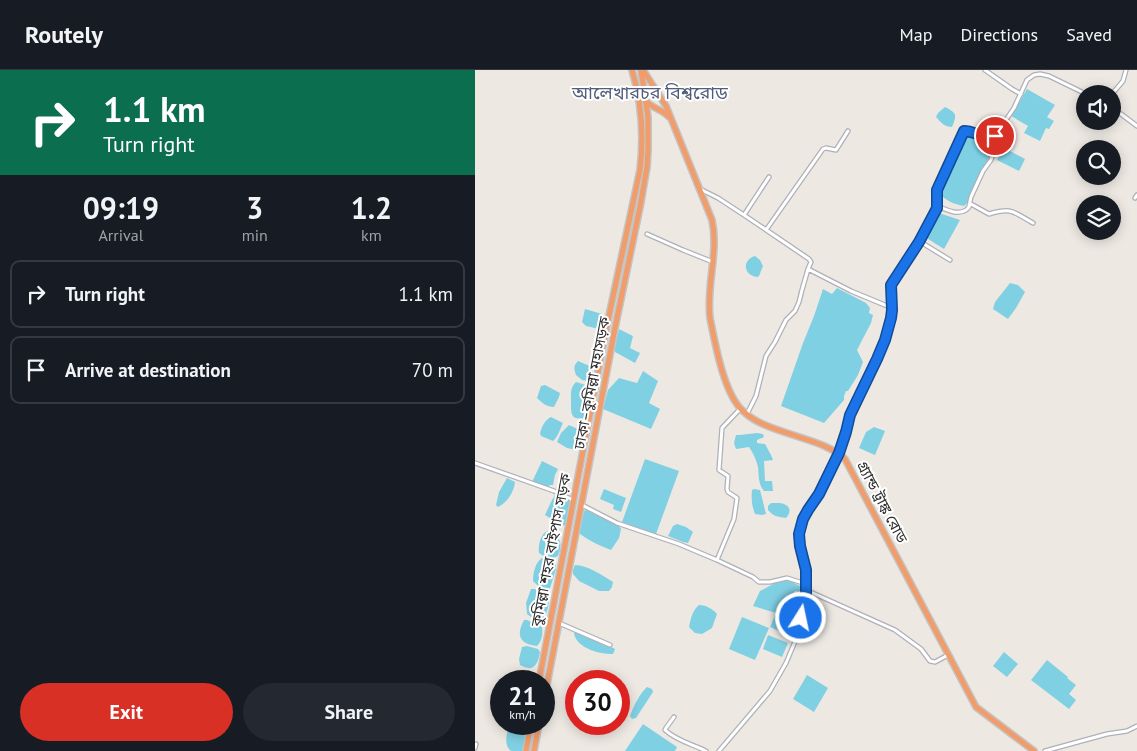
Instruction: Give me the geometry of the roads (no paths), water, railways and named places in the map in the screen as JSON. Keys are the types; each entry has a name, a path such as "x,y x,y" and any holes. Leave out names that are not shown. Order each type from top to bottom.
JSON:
{"highway":[{"path":"632,70 639,98"},
{"name":"ঢাকা–কুমিল্লা মহাসড়ক","path":"549,670 647,167 649,129 642,70"},
{"name":"গ্র্যান্ড ট্রাঙ্ক রোড","path":"642,70 655,88 666,113 671,119 713,220 715,230 709,309 710,318 726,383 733,399 740,409 769,427 820,444 839,453 845,459 977,708 1033,751"},
{"path":"637,87 643,86"},
{"name":"গ্র্যান্ড ট্রাঙ্ক রোড","path":"639,98 654,108 664,109"},
{"name":"কুমিল্লা শহর বাইপাস সড়ক","path":"541,670 607,325 640,170 642,121 639,98"},
{"path":"526,751 529,735"},
{"path":"534,751 537,735"}],"street":[{"path":"985,70 1021,94"},
{"path":"1120,85 1123,81 1126,70"},
{"path":"719,751 770,691 794,644 806,602 806,570 799,534 803,519 819,494 839,453 850,415 885,340 891,318 891,285 937,208 937,190 964,131 988,137 995,136 1014,108 1029,77 1034,75 1049,76 1076,89"},
{"path":"1121,114 1137,126"},
{"path":"766,230 823,150 825,148 836,150 849,131"},
{"path":"937,206 954,212 966,210 983,171 994,153 995,142 992,137"},
{"path":"744,215 769,177"},
{"path":"699,188 744,215 811,262 795,312 785,320 766,356 756,396 747,414"},
{"path":"969,206 971,204 989,214 1011,210 1033,223"},
{"path":"647,234 714,262"},
{"path":"919,241 950,260"},
{"path":"808,269 851,291 892,308"},
{"path":"717,560 734,519 737,498 728,492 728,476 719,470 722,428 740,409"},
{"path":"475,463 554,491 573,500"},
{"path":"581,505 617,523 679,544 717,560 753,577 759,582 787,578 803,582 806,590 895,630 921,650 929,661 935,662 948,655"},
{"path":"558,622 610,646"},
{"path":"674,716 665,730 678,740 693,744 706,751"},
{"path":"1045,751 1107,734 1127,731 1137,726"}],"water":[{"path":"1027,89 1055,105 1047,117 1054,121 1049,129 1046,128 1040,141 1024,133 1028,126 1011,116"},
{"path":"945,107 955,115 952,127 945,125 936,117"},
{"path":"967,134 993,142 994,147 968,202 964,206 945,199 940,194"},
{"path":"1004,148 1025,159 1019,171 997,160"},
{"path":"939,213 960,220 944,249 925,237"},
{"path":"755,256 763,266 757,277 752,276 746,267 748,261"},
{"path":"1010,283 1018,285 1025,292 1008,319 993,309 995,302"},
{"path":"837,288 866,303 870,308 869,313 873,315 871,323 857,350 863,362 858,375 848,391 846,391 844,400 824,423 781,406 823,289 832,294"},
{"path":"585,309 602,314 604,321 601,328 586,326 582,322"},
{"path":"619,329 633,336 630,348 640,353 635,363 615,352"},
{"path":"578,361 592,367 592,375 588,381 582,380 576,375 574,368"},
{"path":"643,371 658,381 649,403 660,409 651,429 603,409 608,390 619,378 637,383"},
{"path":"576,382 589,386 591,390 587,413 584,418 579,419 574,417 571,412 571,391"},
{"path":"545,385 560,393 554,407 545,404 537,398 541,386"},
{"path":"551,417 563,423 553,441 541,436 540,433 544,424"},
{"path":"569,425 582,431 581,442 572,449 557,442 561,433"},
{"path":"874,427 885,431 875,455 859,448 866,432"},
{"path":"763,434 764,437 757,440 757,443 765,444 773,460 764,461 765,481 772,481 773,491 764,491 762,488 758,467 749,447 736,449 734,443 736,435"},
{"path":"645,459 679,471 656,534 622,522"},
{"path":"542,461 558,469 553,485 548,487 532,482"},
{"path":"507,478 515,482 513,490 507,500 498,507 496,505 499,492"},
{"path":"604,489 626,498 621,512 613,509 614,505 600,499"},
{"path":"752,490 760,490 766,514 755,514 752,505"},
{"path":"555,495 570,500 566,526 545,515"},
{"path":"771,503 779,503 789,508 786,518 776,516 768,510 768,506"},
{"path":"586,510 619,526 621,529 619,538 611,550 580,534 580,526 584,511"},
{"path":"677,524 693,532 688,543 668,536 673,526"},
{"path":"547,531 560,540 560,551 558,556 553,558 548,558 539,553 540,541"},
{"path":"542,558 556,565 550,588 547,590 533,581 535,568"},
{"path":"575,565 580,565 604,576 613,582 612,587 609,591 599,591 579,581 573,574"},
{"path":"788,580 802,587 804,592 795,591 788,609 776,613 753,606 760,591 779,581"},
{"path":"531,589 549,596 548,608 543,619 534,619 527,614 526,603"},
{"path":"699,605 713,610 717,614 712,628 702,634 695,633 689,627 693,612"},
{"path":"776,613 785,617 779,631 770,627"},
{"path":"742,617 769,628 755,660 729,649"},
{"path":"524,620 542,627 542,637 537,646 526,643 521,638 520,630"},
{"path":"575,631 615,649 613,654 596,652 585,647 576,639"},
{"path":"768,635 788,643 782,657 763,649"},
{"path":"527,646 538,649 540,652 535,666 532,668 520,665 519,659 522,647"},
{"path":"1004,652 1018,664 1007,677 993,666"},
{"path":"1047,660 1076,685 1069,694 1076,700 1069,709 1031,680"},
{"path":"807,675 828,688 814,712 793,699"},
{"path":"647,687 652,689 653,692 636,718 632,719 630,716 639,697"},
{"path":"643,724 677,747 675,751 625,751"},
{"path":"507,735 527,735 524,751 512,751 509,749"}],"district":[{"name":"আলেখারচর বিশ্বরোড","path":"650,93"}]}
